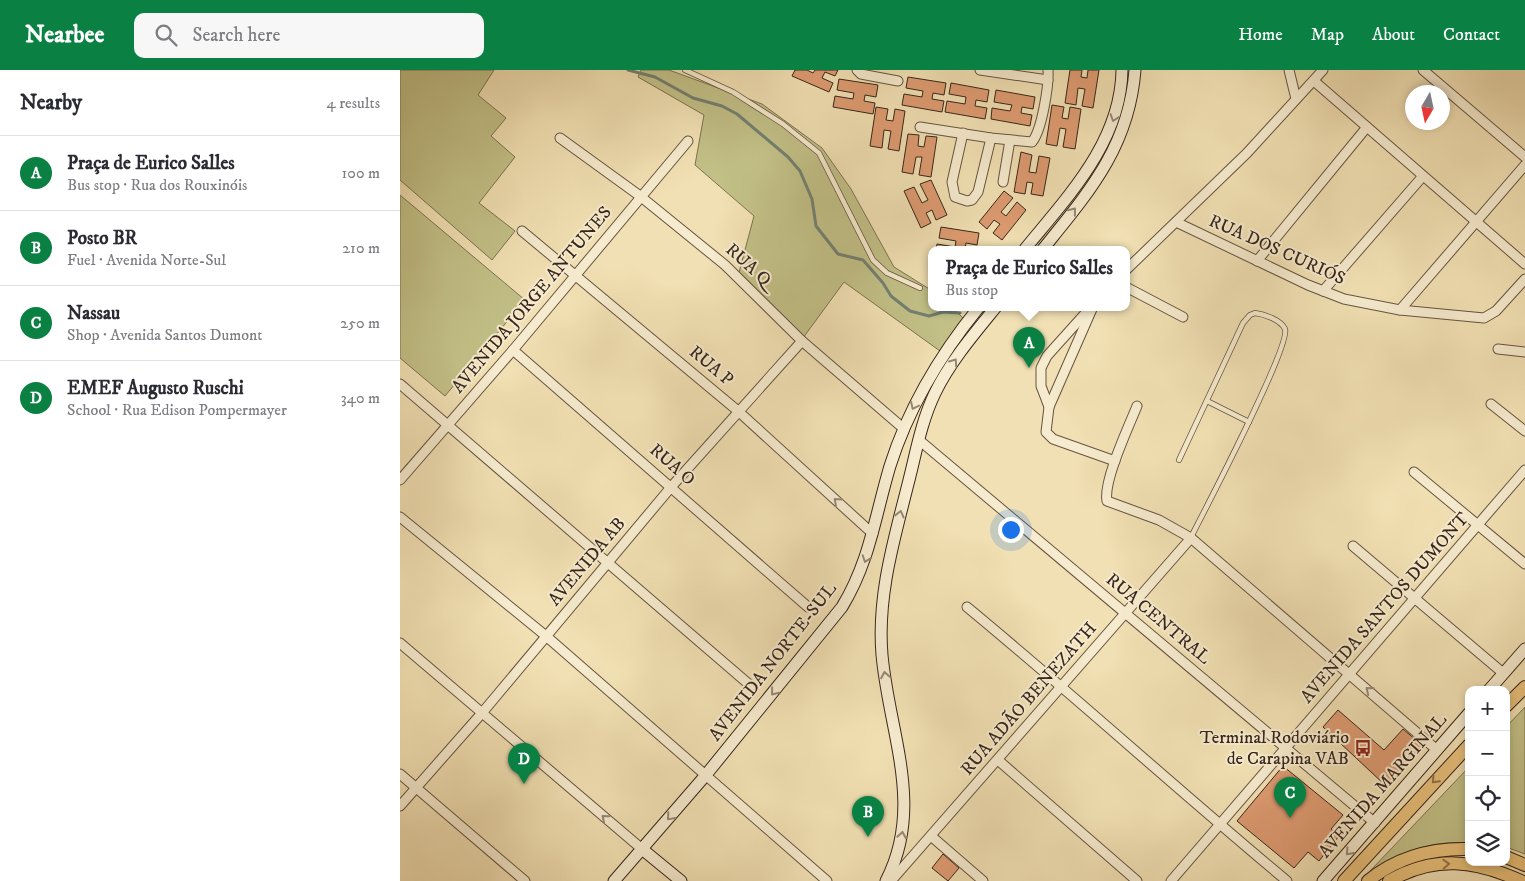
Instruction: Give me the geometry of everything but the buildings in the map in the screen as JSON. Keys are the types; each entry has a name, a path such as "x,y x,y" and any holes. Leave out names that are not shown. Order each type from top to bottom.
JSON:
{"main road":[{"path":"1027,246 1077,185 1100,151 1115,114 1122,70"},
{"path":"1045,246 1094,185 1112,156 1128,117 1135,70"},
{"name":"AVENIDA NORTE-SUL","path":"614,881 705,776 842,607 862,569 873,534 889,468 903,428 933,370 976,311"},
{"path":"886,881 900,849 905,800 882,658 882,610 889,559 929,407 946,373 993,311"},
{"path":"1492,686 1525,648"},
{"path":"1510,702 1525,687"},
{"name":"AVENIDA MARGINAL","path":"1323,881 1465,718"},
{"path":"1344,881 1465,749"},
{"path":"642,849 680,881"},
{"path":"1394,873 1411,856 1430,851 1465,849"},
{"path":"1510,859 1525,865"},
{"path":"1368,881 1394,873 1441,864 1474,864 1484,866 1521,881"}],"street":[{"path":"857,70 861,74 898,81"},
{"path":"980,70 1048,80"},
{"path":"920,127 991,138 1029,142 1034,140 1048,80 1048,70"},
{"path":"1289,70 1296,99"},
{"path":"1130,266 1247,153 1323,70"},
{"path":"1423,70 1525,157"},
{"path":"1314,81 1525,264"},
{"path":"1257,262 1367,127"},
{"path":"964,133 952,187 955,197 963,201 972,200 978,192 991,138"},
{"name":"RUA Q","path":"560,138 640,196 725,265 802,341 903,428"},
{"path":"1003,182 1010,140"},
{"name":"AVENIDA JORGE ANTUNES","path":"400,480 513,350 688,141"},
{"path":"1400,310 1478,222 1525,165"},
{"path":"1322,291 1423,176"},
{"name":"RUA DOS CURIÓS","path":"1176,222 1257,262 1322,291 1357,302 1400,310 1484,318 1496,311 1525,279"},
{"name":"RUA P","path":"522,231 576,274 738,411 873,534"},
{"path":"1130,289 1183,318"},
{"path":"1049,407 1040,386 1041,368 1047,356 1088,311"},
{"path":"1090,311 1049,407 1046,432 1053,439 1115,461"},
{"name":"AVENIDA AB","path":"400,806 482,713 672,486 802,341"},
{"name":"RUA O","path":"513,350 672,486 808,607"},
{"path":"1498,350 1525,352"},
{"path":"400,384 751,686"},
{"path":"1491,404 1525,431"},
{"path":"1138,406 1115,461 1107,490 1107,500 1160,520 1191,538 1437,750"},
{"name":"RUA CENTRAL","path":"919,440 1375,823"},
{"name":"AVENIDA SANTOS DUMONT","path":"1172,881 1285,748 1479,526 1525,470"},
{"path":"1414,472 1525,564"},
{"path":"400,517 546,636 827,881"},
{"name":"RUA ADÃO BENEZATH","path":"891,881 1191,538"},
{"path":"1353,546 1503,674"},
{"path":"967,607 1062,685 1219,825 1287,881"},
{"path":"400,644 642,849"},
{"path":"998,760 1137,881"},
{"path":"400,774 526,881"},
{"path":"931,836 983,881"}],"lane":[{"path":"685,70 733,92 783,124 819,153 873,260 887,273 920,288"},
{"path":"1179,460 1243,323 1250,315 1255,313 1268,317 1284,326 1285,335 1249,422 1191,538"},
{"path":"1207,401 1249,422"}],"shaded area":[{"path":"400,70 494,70 478,95 506,118 491,136 515,157 479,203 515,231 492,260 400,180"},
{"path":"641,70 669,70 762,104 822,148 851,189 894,267 928,288 928,311 956,311 963,318 940,351 844,282 803,338 737,280 754,216 695,165 704,115 638,77"},
{"path":"400,195 525,300 445,396 400,358"},
{"path":"1525,707 1525,854 1510,848 1510,723"},
{"path":"1465,771 1465,843 1442,843 1417,849 1393,858 1370,871"}],"waterway":[{"path":"628,70 655,77 693,98 722,106 737,114 788,157 800,171 812,199 816,226 838,254 863,260 883,283 891,296 910,311 929,316 943,312 960,313"}],"place":[{"name":"Praça de Eurico Salles","path":"1029,368"},
{"name":"Terminal Rodoviário de Carapina VAB","path":"1363,748"},
{"name":"EMEF Augusto Ruschi","path":"524,784"},
{"name":"Nassau","path":"1290,818"},
{"name":"Posto BR","path":"868,837"}]}
